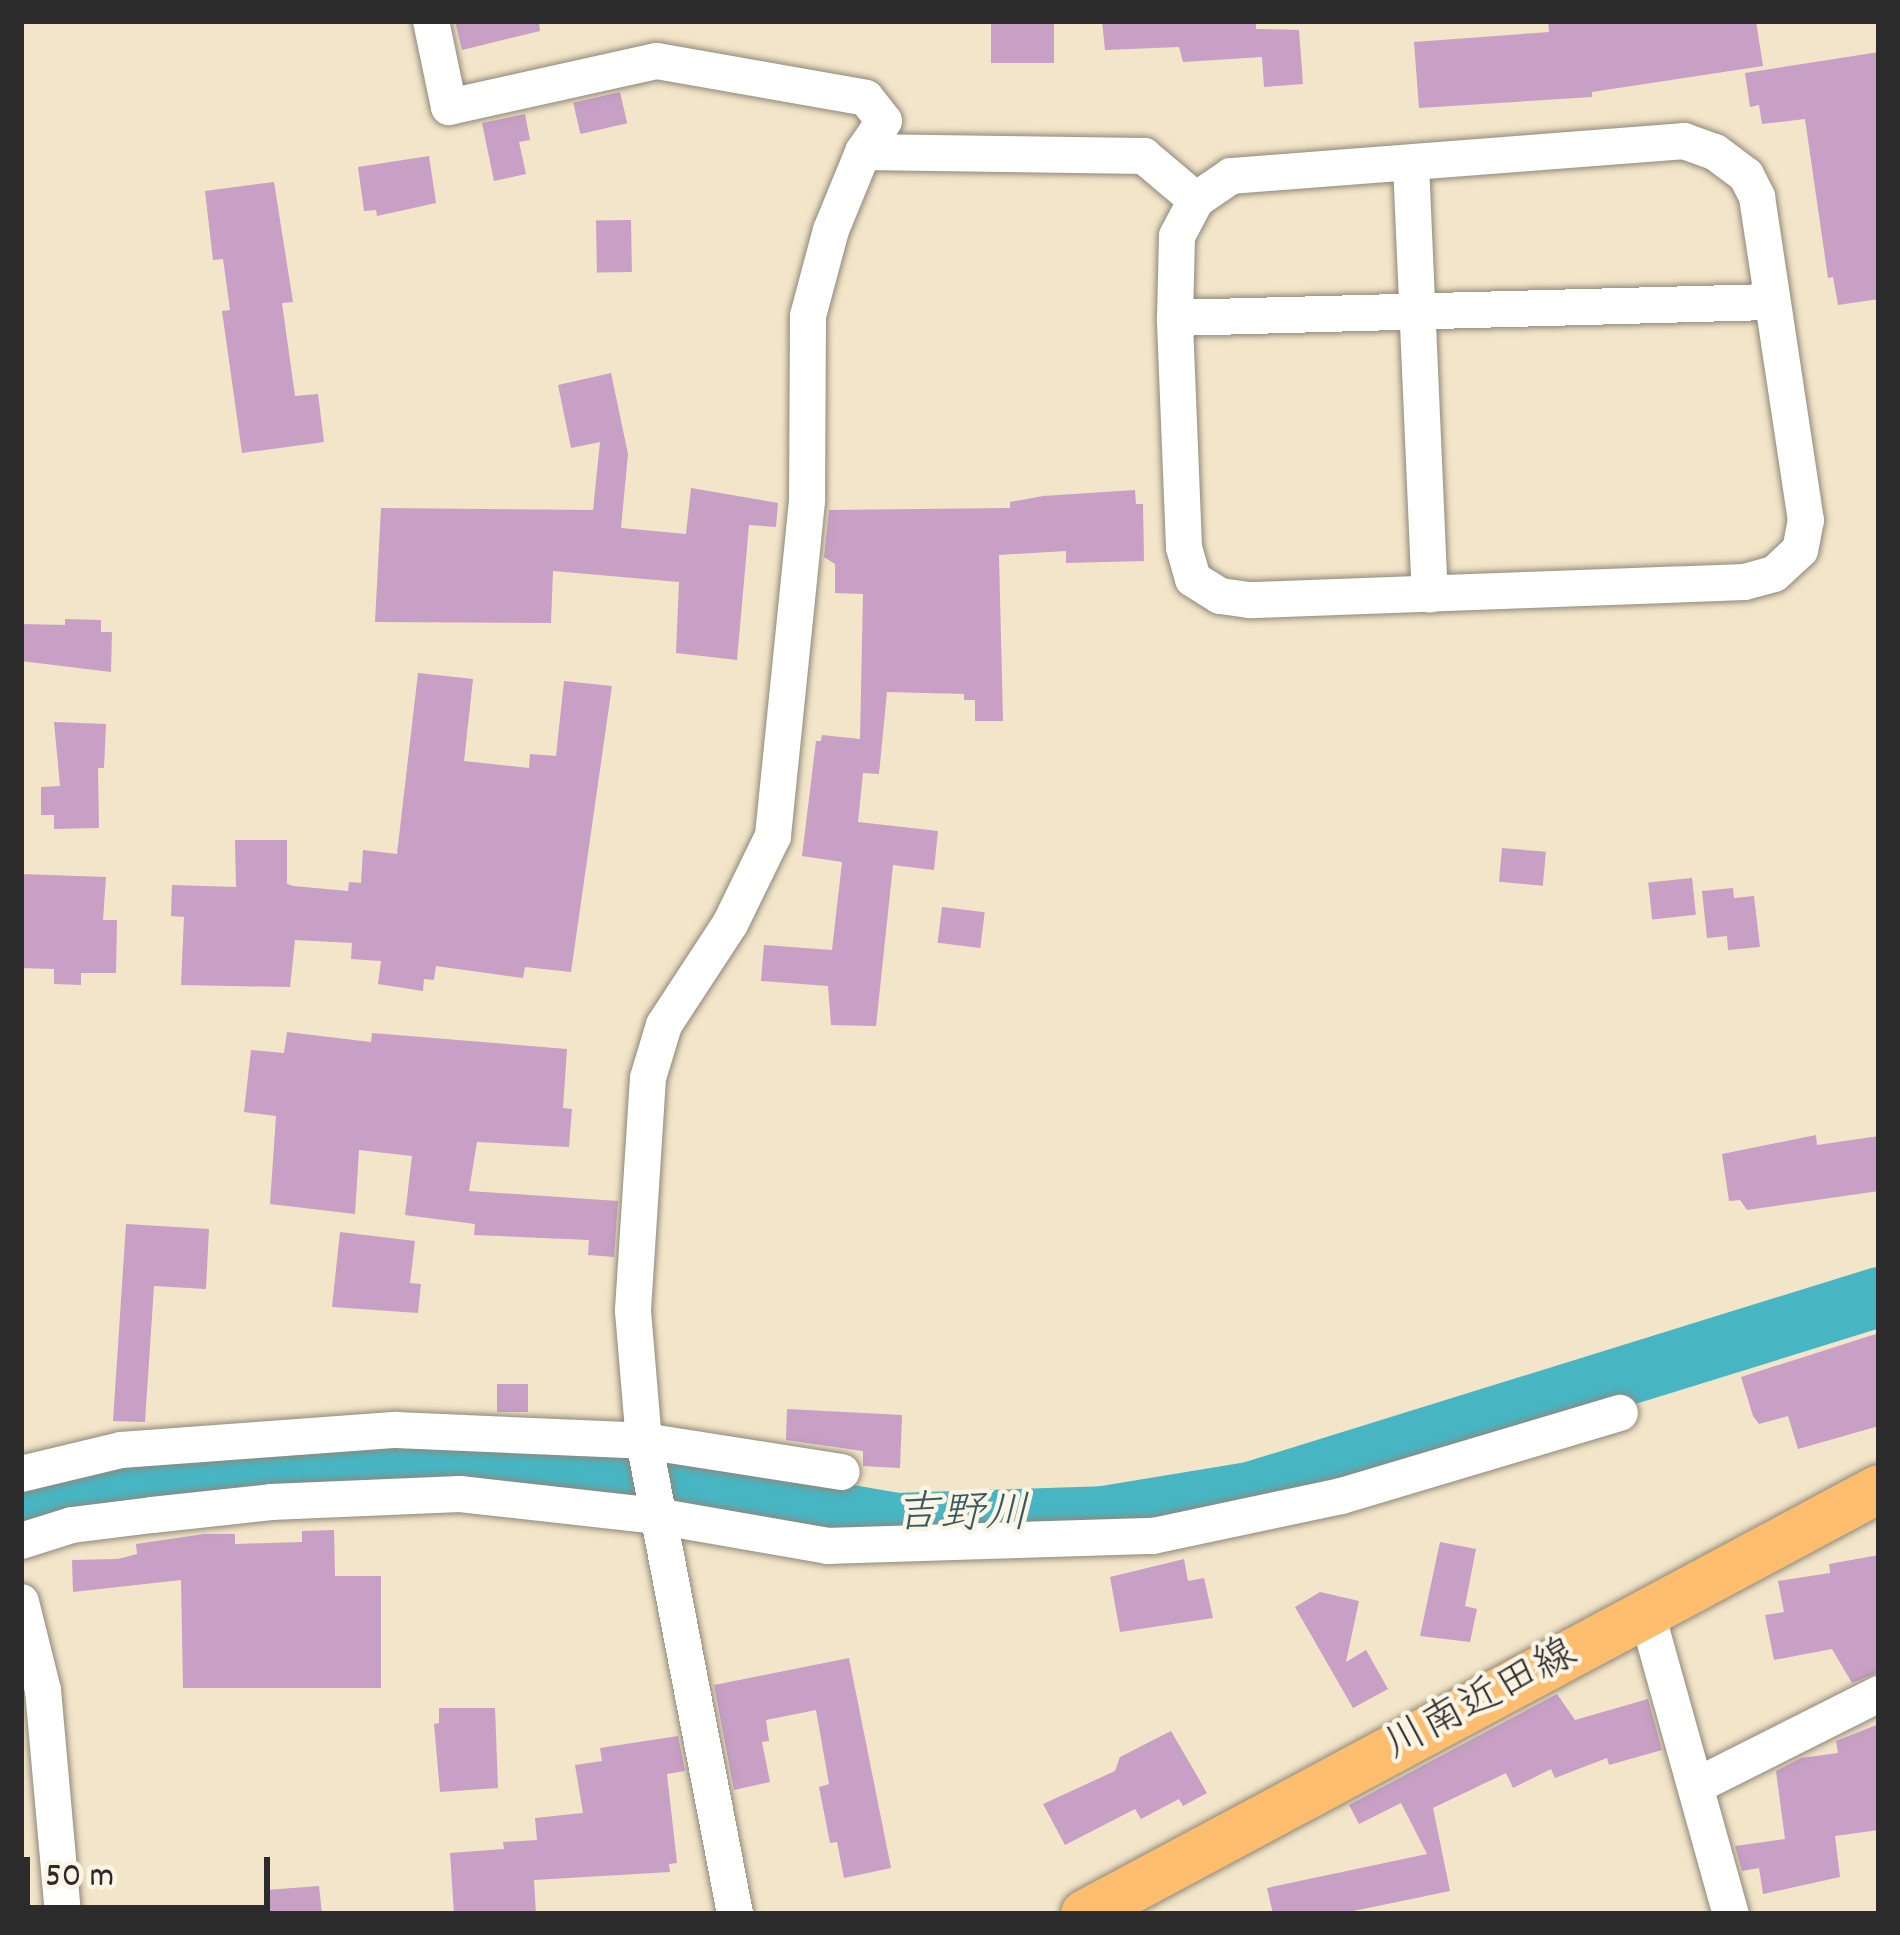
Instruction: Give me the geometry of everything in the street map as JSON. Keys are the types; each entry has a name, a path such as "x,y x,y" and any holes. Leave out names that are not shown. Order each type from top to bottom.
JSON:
{"main road":[{"name":"川南近田線","path":"1085,1914 1879,1489"}],"street":[{"path":"431,21 449,106 658,61 866,98 884,121 862,152 831,230 808,316 807,501 772,836 730,924 664,1024 648,1078 633,1311 644,1441 735,1914"},
{"path":"1684,142 1715,152 1746,175 1757,197 1806,520 1800,550 1774,574 1745,583 1249,601 1220,596 1193,579 1184,547 1174,318 1177,236 1196,200 1231,176 1684,142"},
{"path":"862,152 1144,156 1196,200"},
{"path":"1411,164 1430,595"},
{"path":"1174,318 1771,302"},
{"path":"21,1541 72,1525 112,1520 365,1498 460,1495 656,1516 828,1546 1154,1536 1341,1496 1620,1413"},
{"path":"21,1474 121,1450 396,1430 644,1441 842,1472"},
{"path":"21,1602 43,1690 63,1914"},
{"path":"1647,1614 1731,1914"},
{"path":"1696,1786 1879,1694"}],"building":[{"path":"455,21 539,21 540,31 462,50"},
{"path":"991,21 1054,21 1054,63 991,63"},
{"path":"1102,21 1256,21 1256,29 1299,30 1303,84 1264,87 1262,57 1183,62 1179,47 1105,50"},
{"path":"1548,21 1756,21 1763,66 1592,92 1592,97 1419,108 1414,42 1549,32"},
{"path":"1879,52 1879,299 1838,305 1833,277 1828,278 1805,119 1762,124 1759,105 1750,107 1745,73"},
{"path":"620,92 627,123 580,134 573,103"},
{"path":"525,114 530,140 519,142 526,174 494,181 482,123"},
{"path":"429,156 436,203 377,216 376,210 364,211 358,167"},
{"path":"274,182 293,302 282,303 295,396 318,394 324,442 242,453 222,311 230,310 223,259 213,260 205,191"},
{"path":"631,220 632,272 597,273 596,221"},
{"path":"611,373 628,454 621,528 686,534 691,488 778,503 776,527 749,525 737,660 676,653 679,582 553,571 551,623 375,622 381,508 593,510 600,442 571,448 558,385"},
{"path":"1135,490 1136,504 1143,504 1144,561 1066,563 1066,551 999,555 1003,721 975,721 975,700 964,700 964,694 887,692 879,774 863,773 858,822 938,831 934,870 893,865 876,1026 831,1025 828,986 761,981 764,945 832,950 842,862 802,856 816,741 822,735 860,739 863,594 835,593 835,564 824,557 829,510 1010,508 1010,502 1043,496"},
{"path":"65,619 101,620 101,632 112,632 111,672 21,661 21,624 65,625"},
{"path":"418,673 473,679 464,761 529,768 530,754 556,756 564,681 612,686 571,972 525,967 523,978 436,966 434,980 424,979 423,991 378,984 381,961 351,959 352,943 295,940 290,987 181,985 184,917 171,916 172,885 236,887 235,840 287,840 287,884 348,891 349,882 361,883 363,850 397,854"},
{"path":"54,722 106,724 104,768 98,768 99,828 54,829 54,815 41,815 41,787 60,786"},
{"path":"1502,848 1546,852 1543,886 1499,882"},
{"path":"21,874 106,877 103,920 117,920 116,973 81,973 81,985 54,984 54,969 21,968"},
{"path":"1692,878 1696,915 1652,919 1648,883"},
{"path":"1733,888 1734,898 1754,896 1760,947 1728,950 1727,936 1707,938 1702,891"},
{"path":"942,907 985,912 980,948 938,943"},
{"path":"287,1032 371,1042 372,1033 567,1049 563,1108 572,1109 569,1147 477,1142 469,1191 618,1201 614,1257 588,1255 589,1240 474,1235 475,1224 405,1215 412,1156 359,1150 355,1214 270,1204 276,1116 244,1112 251,1050 284,1053"},
{"path":"1816,1135 1817,1145 1879,1136 1879,1191 1747,1210 1740,1200 1729,1201 1722,1154"},
{"path":"126,1224 209,1229 206,1289 154,1286 145,1422 113,1421"},
{"path":"340,1232 415,1241 410,1283 421,1284 418,1313 332,1307"},
{"path":"1879,1333 1879,1426 1798,1449 1788,1416 1759,1424 1753,1416 1741,1377"},
{"path":"497,1384 528,1384 528,1412 497,1412"},
{"path":"787,1409 902,1415 900,1468 863,1466 863,1451 786,1440"},
{"path":"334,1530 335,1576 381,1576 381,1688 183,1688 181,1580 73,1592 72,1560 118,1559 137,1554 136,1544 204,1534 235,1534 235,1544 302,1542 302,1531"},
{"path":"1440,1542 1476,1549 1465,1606 1477,1609 1470,1642 1420,1636"},
{"path":"1879,1555 1879,1672 1852,1683 1832,1649 1774,1660 1765,1615 1784,1612 1778,1581 1830,1573 1829,1564"},
{"path":"1184,1559 1188,1581 1204,1578 1213,1618 1120,1632 1110,1577"},
{"path":"1320,1592 1359,1601 1346,1662 1366,1650 1388,1689 1353,1708 1295,1607"},
{"path":"849,1658 891,1868 844,1878 837,1842 830,1843 819,1787 829,1784 816,1710 766,1720 769,1741 762,1742 770,1782 734,1790 714,1685"},
{"path":"1557,1694 1575,1720 1648,1699 1662,1750 1609,1765 1607,1758 1555,1778 1551,1769 1513,1788 1506,1773 1433,1808 1450,1891 1339,1914 1273,1914 1267,1888 1427,1854 1401,1803 1359,1824 1349,1805"},
{"path":"439,1708 495,1708 498,1788 440,1792 434,1724 439,1723"},
{"path":"1879,1724 1879,1830 1835,1836 1840,1877 1763,1894 1759,1868 1742,1871 1735,1846 1785,1839 1776,1771 1801,1758 1838,1753 1836,1741"},
{"path":"1171,1731 1207,1793 1183,1806 1179,1799 1141,1819 1135,1809 1065,1845 1043,1804 1115,1771 1120,1757"},
{"path":"678,1736 685,1771 667,1774 677,1863 669,1864 670,1872 534,1880 536,1914 454,1914 450,1853 504,1849 503,1842 537,1840 535,1818 583,1813 575,1765 602,1761 600,1748"},
{"path":"319,1886 322,1914 269,1914 266,1890"}],"waterway":[{"name":"吉野川","path":"21,1500 63,1490 229,1474 477,1461 610,1473 896,1523 1103,1516 1250,1492 1879,1297"}]}
